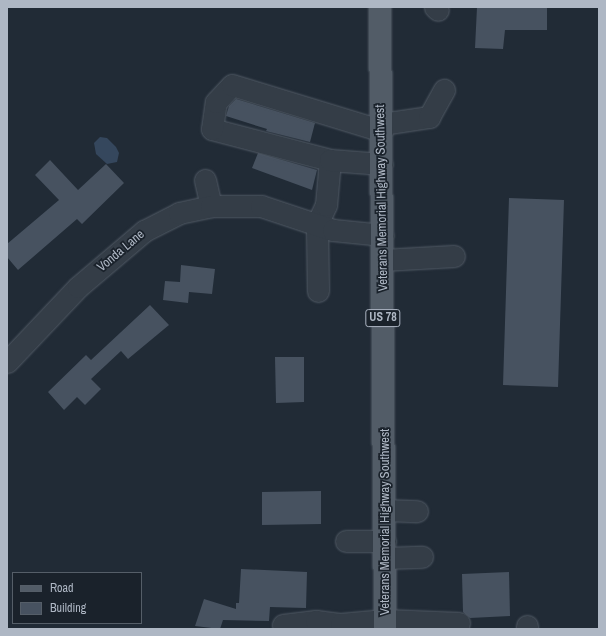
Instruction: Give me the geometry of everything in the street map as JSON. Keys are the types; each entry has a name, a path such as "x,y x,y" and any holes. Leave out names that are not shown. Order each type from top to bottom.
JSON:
{"main road":[{"name":"Veterans Memorial Highway Southwest","path":"380,7 385,624"}],"street":[{"path":"382,164 330,160 212,129 216,102 232,85 382,128 429,117 444,90"},
{"path":"318,291 317,224 326,204 330,160"},
{"path":"205,180 211,206"},
{"name":"Vonda Lane","path":"7,362 78,288 144,231 179,213 211,206 261,206 333,230 383,235"},
{"path":"383,260 454,256"},
{"path":"384,510 417,511"},
{"path":"346,541 422,557"},
{"path":"283,625 316,621 341,624 434,625 459,623"}],"water":[{"path":"100,137 107,138 116,147 119,153 117,162 107,164 96,154 94,143"}],"building":[{"path":"477,7 547,8 547,30 505,30 503,49 475,48"},
{"path":"236,99 315,123 310,142 266,131 267,129 226,116 229,106"},
{"path":"258,153 317,170 312,190 252,168"},
{"path":"50,160 78,190 106,164 124,183 82,224 77,219 18,270 7,257 7,244 59,200 35,175"},
{"path":"509,198 564,200 558,387 503,385"},
{"path":"181,265 215,269 212,294 189,292 188,303 163,300 165,281 180,282"},
{"path":"150,305 169,325 128,359 121,351 91,379 101,389 85,405 77,397 64,410 48,392 86,355 91,360"},
{"path":"275,357 304,357 304,402 276,403"},
{"path":"321,491 321,524 262,525 262,492"},
{"path":"241,569 307,572 306,608 270,607 269,621 223,620 220,629 195,626 204,599 236,609 236,603 239,603"},
{"path":"509,572 510,616 470,618 463,612 462,574"}]}
